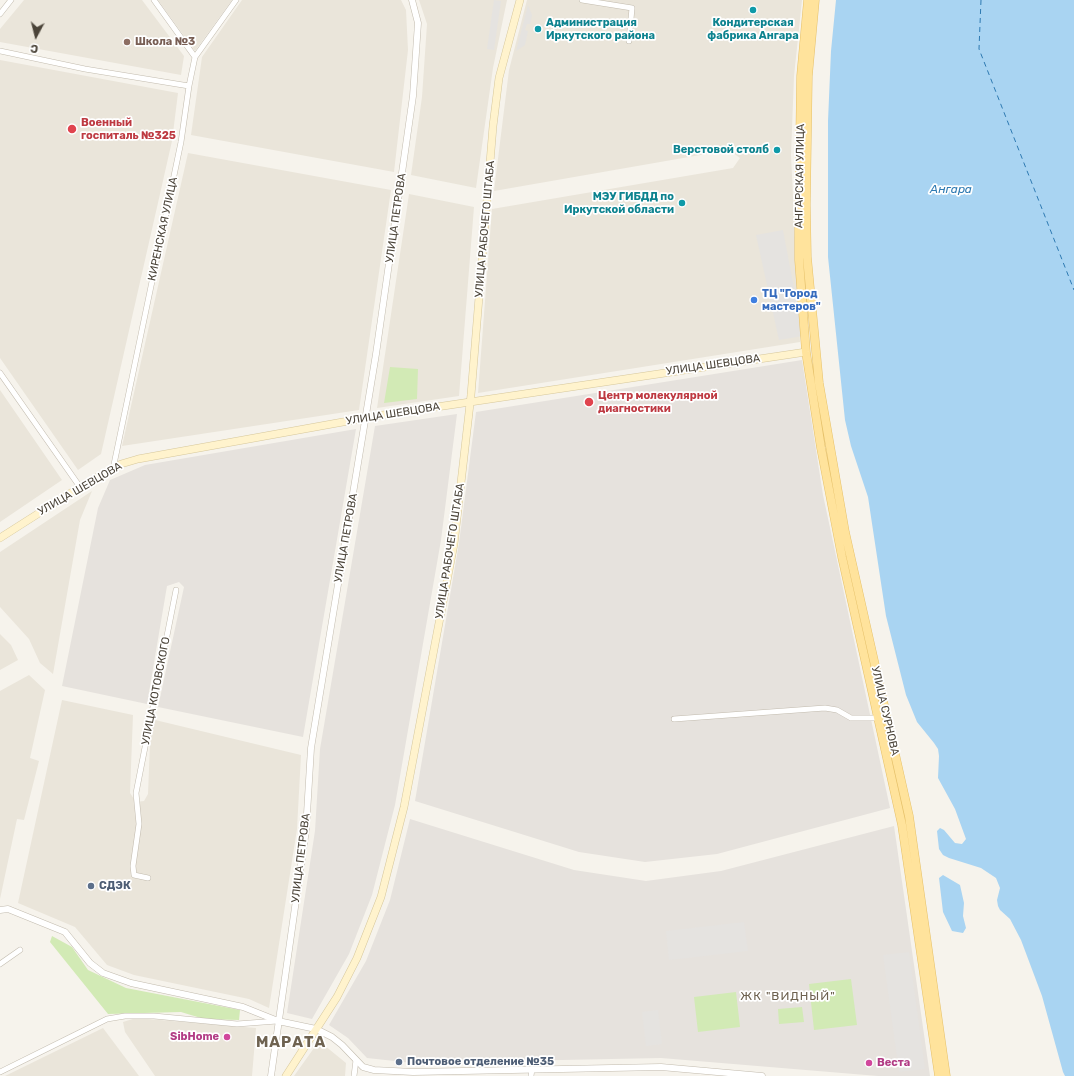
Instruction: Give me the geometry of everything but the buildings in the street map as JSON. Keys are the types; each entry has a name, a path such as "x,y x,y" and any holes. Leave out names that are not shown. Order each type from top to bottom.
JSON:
{"main road":[{"name":"УЛИЦА РАБОЧЕГО ШТАБА","path":"286,1076 337,997 357,958 381,898 404,807 454,544 470,403 493,126 499,78 520,0"},
{"name":"АНГАРСКАЯ УЛИЦА","path":"806,352 799,260 799,190 801,76 808,0"},
{"name":"АНГАРСКАЯ УЛИЦА","path":"815,0 808,76 806,197 807,257 815,347"},
{"name":"УЛИЦА СУРНОВА","path":"815,347 828,444 845,532 909,816 946,1076"},
{"name":"УЛИЦА ШЕВЦОВА","path":"0,538 80,487 113,468 120,464 138,459 366,418 806,352"},
{"name":"УЛИЦА СУРНОВА","path":"806,352 820,442 837,528 880,718 902,825 939,1076"}],"street":[{"path":"0,14 11,0"},
{"path":"154,0 195,57"},
{"name":"КИРЕНСКАЯ УЛИЦА","path":"113,468 181,142 188,86 195,57 236,0"},
{"name":"УЛИЦА ПЕТРОВА","path":"271,1076 306,830 311,748 366,418 413,96 418,23 412,0"},
{"path":"582,0 632,8 628,41"},
{"path":"0,51 85,69 188,86"},
{"path":"0,373 80,487"},
{"name":"УЛИЦА КОТОВСКОГО","path":"148,878 134,875 133,866 139,824 136,793 176,590"},
{"path":"674,719 825,708 837,710 851,718 880,718"},
{"path":"0,910 8,909 65,932 90,963 103,973 131,983 243,1007 278,1021 316,1029 336,1040 350,1051 363,1067 374,1070 466,1074 532,1073 660,1067 762,1076"},
{"path":"0,964 20,950"},
{"path":"0,1072 107,1019 125,1016 154,1016 237,1024 278,1021"},
{"path":"354,1076 356,1060"}],"shaded area":[{"path":"24,0 142,0 184,56 181,75 0,42 0,29"},
{"path":"158,0 232,0 195,51"},
{"path":"242,0 401,0 406,10 408,50 394,172 191,135 202,57"},
{"path":"419,0 507,0 493,68 476,188 411,175 422,97 427,24"},
{"path":"494,0 501,1 494,50 487,49"},
{"path":"527,0 802,0 794,76 791,155 800,342 478,393 492,209 733,168 740,158 729,150 494,191 509,70"},
{"path":"528,5 532,15 530,24 527,24 525,30 528,31 525,45 516,51"},
{"path":"0,60 178,93 172,141 101,454 78,470 0,358"},
{"path":"188,153 391,190 359,410 122,446"},
{"path":"409,194 474,207 459,396 377,408"},
{"path":"783,230 803,336 779,340 756,235"},
{"path":"802,360 823,495 890,808 717,854 645,862 579,852 415,801 459,543 476,412"},
{"path":"0,390 62,480 0,522"},
{"path":"457,414 441,540 395,805 372,895 349,954 312,1019 287,1013 315,831 320,749 375,426"},
{"path":"356,429 303,737 158,707 184,587 179,582 167,586 147,704 62,686 98,508 110,480 145,465"},
{"path":"92,491 80,520 53,674 40,663 29,639 0,607 0,552"},
{"path":"0,634 11,645 18,660 0,670"},
{"path":"29,675 45,690 30,758 39,761 24,820 17,819 0,899 0,691"},
{"path":"62,700 133,715 130,793 136,802 144,801 148,794 151,719 301,755 297,829 269,1008 249,999 134,975 107,965 75,927 18,903"},
{"path":"410,819 574,870 646,881 721,871 894,826 930,1076 878,1076 661,1058 413,1063 367,1058 348,1038 329,1025 366,961 390,900"},
{"path":"744,922 748,951 669,960 666,931"},
{"path":"909,952 925,1069 899,1072 883,955"},
{"path":"658,1010 662,1044 646,1046 642,1012"},
{"path":"136,1018 256,1028 252,1076 155,1076 125,1032 123,1022"},
{"path":"103,1028 139,1076 5,1076"},
{"path":"319,1041 346,1063 345,1076 294,1076"}],"green space":[{"path":"390,367 418,369 417,399 384,403"},
{"path":"52,936 72,947 88,970 126,988 240,1010 239,1020 204,1019 181,1012 108,1014 50,942"},
{"path":"851,979 857,1025 814,1030 809,984"},
{"path":"736,992 740,1027 698,1032 694,997"},
{"path":"802,1007 804,1022 779,1024 778,1009"}],"water":[{"name":"Ангара","path":"836,0 1074,0 1074,1076 1065,1076 1063,1072 1042,996 1021,940 1010,919 1000,910 998,906 997,900 1000,888 996,878 981,868 943,855 939,849 937,831 940,828 944,830 955,843 962,844 966,839 955,809 938,778 938,749 917,722 906,695 886,616 868,497 851,446 845,420 828,257 828,121 831,51"},
{"path":"943,875 960,885 964,903 963,916 966,928 963,933 952,931 943,912 939,878"}],"ferry route":[{"path":"981,0 979,49 1074,290"}],"place":[{"name":"Кондитерская фабрика Ангара","path":"753,10"},
{"name":"Администрация Иркутского района","path":"538,29"},
{"name":"Школа №3","path":"127,42"},
{"name":"Военный госпиталь №325","path":"72,129"},
{"name":"Верстовой столб","path":"777,150"},
{"name":"МЭУ ГИБДД по Иркутской области","path":"682,203"},
{"name":"ТЦ \"Город мастеров\"","path":"754,300"},
{"name":"Центр молекулярной диагностики","path":"589,402"},
{"name":"СДЭК","path":"91,886"},
{"name":"SibHome","path":"227,1037"},
{"name":"Почтовое отделение №35","path":"399,1062"},
{"name":"Веста","path":"869,1063"}],"district":[{"name":"ЖК \"ВИДНЫЙ\"","path":"788,997"},
{"name":"МАРАТА","path":"291,1043"}]}
